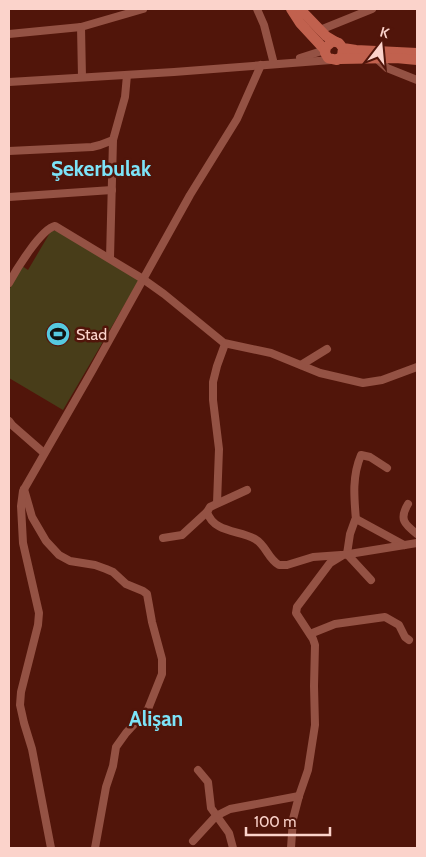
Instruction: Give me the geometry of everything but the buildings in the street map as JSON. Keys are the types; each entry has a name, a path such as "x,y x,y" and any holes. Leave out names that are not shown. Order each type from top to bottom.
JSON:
{"main road":[{"path":"291,9 300,23 325,50 326,56 335,59 396,58 417,60"},
{"path":"300,9 320,30 340,45 343,54 335,59"},
{"path":"325,50 328,44 340,45 356,50 417,53"}],"street":[{"path":"9,34 81,27 133,10 143,9"},
{"path":"257,9 278,63"},
{"path":"320,30 372,9"},
{"path":"335,23 332,31 340,45"},
{"path":"81,27 82,76"},
{"path":"278,63 313,55 325,50"},
{"path":"376,58 387,68 417,80"},
{"path":"9,82 335,59"},
{"path":"50,848 32,749 20,705 39,613 23,543 21,506 24,489 92,372 190,195 237,119 261,65"},
{"path":"110,258 113,140 125,97 127,75"},
{"path":"9,151 92,147 100,146 113,140"},
{"path":"9,197 112,190"},
{"path":"9,282 25,257 51,227 60,228 144,279 226,344 271,354 320,373 362,382 372,382 387,378 417,367"},
{"path":"217,503 219,449 213,400 214,382 217,366 226,344"},
{"path":"301,365 327,350"},
{"path":"9,421 12,426 44,453"},
{"path":"291,848 293,818 308,770 315,731 314,686 316,652 313,639 296,613 297,607 330,564 345,555 352,525 356,520 354,488 356,468 361,455 370,457 387,468"},
{"path":"24,489 32,517 46,541 59,555 70,561 100,566 113,572 126,584 147,594 162,659 162,674 148,709 116,747 113,766 106,787 95,848"},
{"path":"163,538 182,535 210,507 247,490"},
{"path":"408,504 403,511 404,520 409,528 417,534"},
{"path":"207,512 211,520 219,526 259,541 266,549 270,558 279,565 287,565 314,557 345,555 417,543"},
{"path":"356,520 404,545"},
{"path":"345,555 371,580"},
{"path":"310,634 335,624 385,617 395,621 409,640"},
{"path":"198,770 208,782 211,808 229,833 233,848"},
{"path":"194,841 216,816 230,809 299,796"}],"shaded area":[{"name":"Stad","path":"51,231 58,231 139,280 63,410 9,378 9,290 22,266 28,270"}],"place":[{"name":"Stad","path":"58,334"}],"district":[{"name":"Şekerbulak","path":"101,169"},
{"name":"Alişan","path":"156,719"}]}
